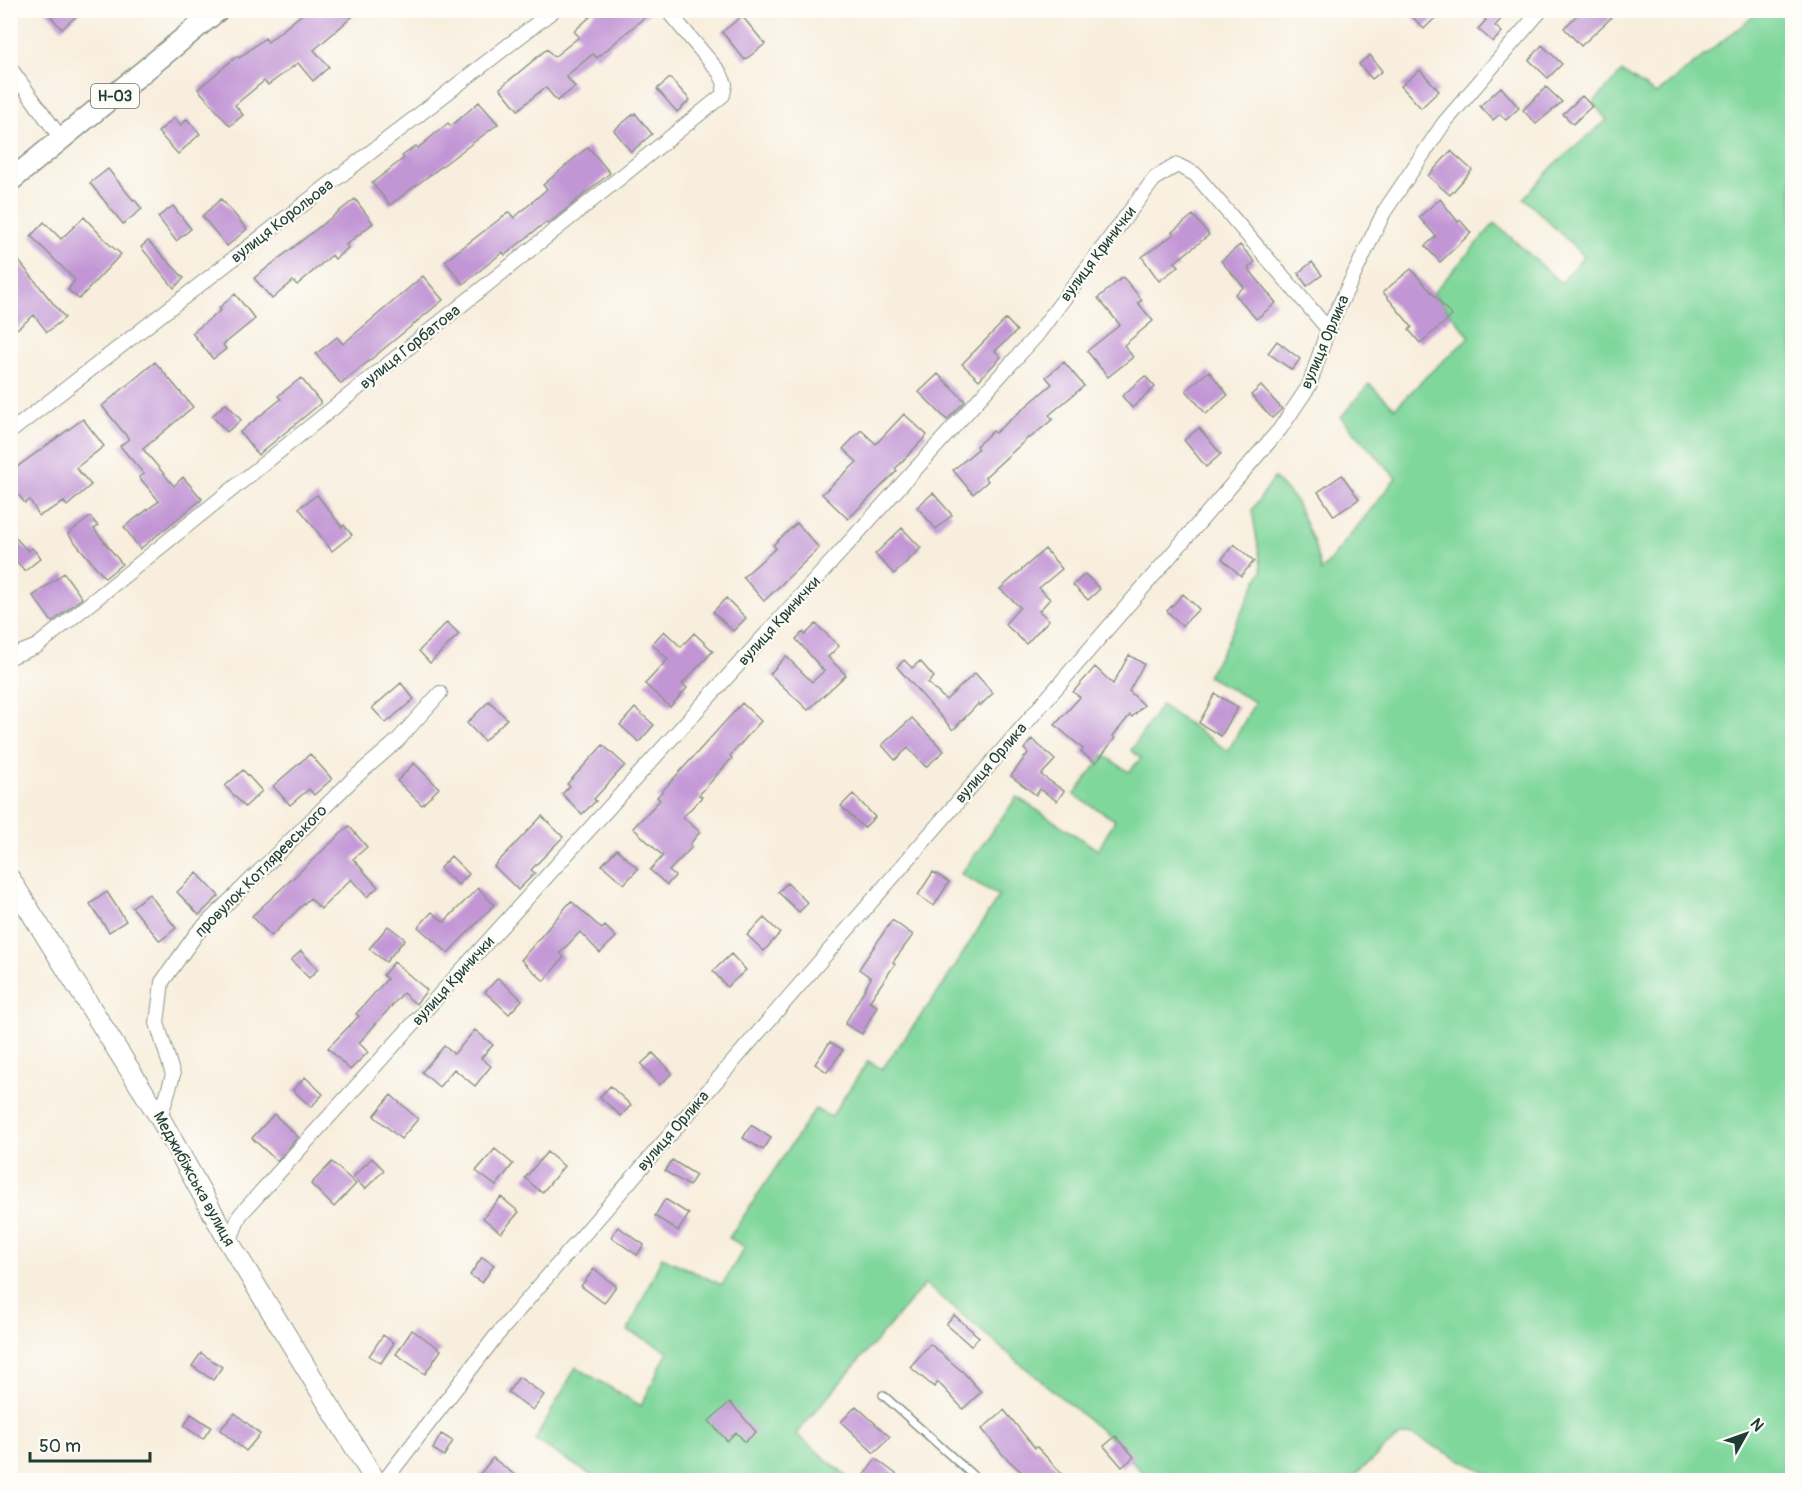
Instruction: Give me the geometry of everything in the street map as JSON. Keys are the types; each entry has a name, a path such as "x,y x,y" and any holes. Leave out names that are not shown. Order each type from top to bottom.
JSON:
{"main road":[{"name":"Н-03","path":"10,182 218,10"},
{"name":"Меджибіжська вулиця","path":"10,879 160,1118 229,1242 375,1480"}],"street":[{"name":"вулиця Корольова","path":"10,432 554,10"},
{"name":"вулиця Горбатова","path":"10,657 37,646 723,95 725,84 720,73 667,10"},
{"name":"вулиця Орлика","path":"385,1480 496,1336 1280,429 1309,386 1328,329 1384,212 1444,123 1541,10"},
{"path":"10,68 62,140"},
{"name":"вулиця Кринички","path":"229,1242 240,1215 1036,336 1155,178 1177,165 1195,174 1328,329"},
{"name":"провулок Котляревського","path":"160,1118 173,1075 157,1023 162,982 197,933 353,779 397,741 440,693"}],"lane":[{"path":"883,1395 978,1480"}],"green space":[{"path":"1760,11 1792,11 1792,1480 1501,1480 1412,1435 1401,1436 1350,1480 1150,1480 1111,1439 925,1284 796,1434 851,1480 599,1480 535,1440 576,1367 641,1406 668,1351 628,1331 662,1257 722,1285 745,1247 729,1238 815,1109 831,1117 868,1061 882,1069 942,987 999,896 961,874 1017,797 1098,850 1115,820 1074,795 1104,755 1129,772 1141,758 1131,750 1161,705 1228,751 1255,702 1207,676 1223,650 1262,570 1252,510 1274,478 1295,500 1314,543 1321,572 1396,478 1341,417 1369,384 1395,408 1470,337 1433,293 1495,223 1561,283 1584,256 1524,198 1555,164 1607,120 1593,103 1622,72 1656,94"}],"building":[{"path":"45,10 83,10 62,29"},
{"path":"307,10 360,10 314,50 329,67 313,81 298,63 268,85 264,81 235,105 243,115 230,126 198,89 237,56 239,58 265,38 268,42"},
{"path":"598,10 653,10 597,58 593,54 566,76 575,87 557,101 546,88 518,110 500,88 547,49 554,57 579,37 574,31"},
{"path":"1406,10 1443,10 1424,29"},
{"path":"1475,10 1509,10 1495,26 1502,32 1493,42 1478,29 1486,20"},
{"path":"1582,10 1604,10 1611,18 1581,46 1564,28"},
{"path":"742,16 765,44 745,60 722,32"},
{"path":"1542,45 1562,64 1548,78 1529,60"},
{"path":"1370,55 1382,71 1372,79 1359,64"},
{"path":"1420,70 1439,91 1421,108 1401,86"},
{"path":"670,78 690,100 677,112 657,89"},
{"path":"1501,87 1519,108 1506,120 1500,114 1493,120 1480,106"},
{"path":"1546,87 1562,102 1536,124 1523,110"},
{"path":"1582,96 1592,106 1573,124 1563,114"},
{"path":"479,102 498,124 390,205 372,183 404,158 402,156 416,146 418,148 448,123 451,126"},
{"path":"635,113 652,134 631,152 614,130"},
{"path":"174,118 181,125 187,119 200,134 178,154 158,132"},
{"path":"588,147 610,173 548,224 546,222 505,255 503,252 463,284 445,261 509,212 514,218 547,189 543,185"},
{"path":"1451,151 1472,170 1450,195 1428,176"},
{"path":"108,169 142,209 123,224 90,183"},
{"path":"221,199 247,229 227,246 202,216"},
{"path":"355,199 373,223 346,245 348,248 335,259 332,255 297,285 293,281 272,299 254,278"},
{"path":"1440,199 1458,222 1460,220 1471,233 1440,262 1425,246 1436,236 1419,217"},
{"path":"173,206 191,229 176,241 158,217"},
{"path":"1193,215 1209,235 1175,262 1179,266 1159,281 1142,257 1174,234 1172,232"},
{"path":"84,217 121,254 79,299 68,290 75,280 31,236 44,222 61,239"},
{"path":"148,241 184,278 174,288 141,247"},
{"path":"1240,245 1255,262 1248,268 1276,303 1256,319 1235,294 1244,287 1221,261"},
{"path":"10,253 65,318 47,332 34,315 17,329 10,321"},
{"path":"1312,262 1322,275 1307,286 1298,273"},
{"path":"1411,269 1452,316 1420,343 1409,330 1412,327 1383,292"},
{"path":"423,276 443,300 341,384 316,354 337,337 343,344"},
{"path":"1123,277 1142,300 1138,303 1153,321 1124,345 1133,357 1108,377 1087,351 1120,325 1098,298"},
{"path":"235,294 255,319 223,345 226,349 213,359 192,333 221,310 219,308"},
{"path":"1006,319 1017,331 995,351 1001,357 979,380 962,364"},
{"path":"1277,341 1300,359 1292,370 1268,353"},
{"path":"155,362 193,407 143,449 174,486 183,477 202,499 140,549 124,527 159,501 139,477 144,474 120,446 129,439 102,406"},
{"path":"1064,362 1084,386 1049,415 1053,419 1029,437 985,477 988,481 973,494 953,470 978,449 976,446 993,431 995,433 1052,384 1046,377"},
{"path":"1209,371 1228,395 1206,414 1186,390"},
{"path":"938,374 965,401 947,420 919,392"},
{"path":"1145,376 1155,387 1132,408 1122,396"},
{"path":"301,378 321,403 258,455 240,432 281,399 278,396"},
{"path":"1261,386 1282,409 1272,418 1251,395"},
{"path":"226,403 241,420 227,432 212,416"},
{"path":"904,414 927,435 895,469 897,471 848,519 822,494 857,462 843,449 861,430 876,444"},
{"path":"83,419 104,446 76,468 91,485 67,506 64,502 39,516 30,500 25,503 10,485 10,472"},
{"path":"1199,428 1221,454 1206,467 1184,440"},
{"path":"1342,475 1359,499 1334,516 1318,492"},
{"path":"933,493 952,515 936,529 917,507"},
{"path":"317,495 342,527 344,525 352,535 332,551 299,508"},
{"path":"90,517 98,526 94,529 122,564 105,578 68,534"},
{"path":"797,523 819,548 764,601 743,577 776,548 773,545"},
{"path":"902,528 921,548 894,574 875,554"},
{"path":"10,532 28,551 32,548 41,558 25,571 10,554"},
{"path":"1234,544 1254,561 1241,576 1222,559"},
{"path":"1045,549 1062,569 1039,588 1050,599 1039,611 1049,620 1026,644 1005,624 1020,607 1000,589"},
{"path":"64,573 82,598 52,622 33,596"},
{"path":"1085,574 1100,589 1088,600 1073,585"},
{"path":"1183,594 1199,609 1182,626 1167,611"},
{"path":"726,598 746,618 733,631 713,612"},
{"path":"447,622 459,634 430,663 419,651"},
{"path":"816,624 839,646 828,657 846,675 808,710 770,674 786,656 812,682 824,671 796,639 803,632 805,635"},
{"path":"664,631 681,647 694,633 713,651 682,684 687,688 670,707 645,684 668,659 652,644"},
{"path":"1129,655 1144,664 1129,691 1144,705 1132,717 1130,715 1096,763 1081,752 1083,749 1055,725 1080,697 1073,692 1095,667 1113,684"},
{"path":"904,660 912,668 920,661 934,677 928,683 946,700 975,673 993,693 980,706 978,704 953,730 897,667"},
{"path":"401,683 414,699 386,723 372,708"},
{"path":"1215,694 1238,707 1221,736 1199,723"},
{"path":"489,701 507,719 484,741 467,723"},
{"path":"742,703 761,721 699,795 702,797 683,817 700,832 689,845 692,847 669,871 675,876 667,885 650,870 663,856 633,828 660,800 657,797"},
{"path":"635,708 654,725 639,742 620,725"},
{"path":"912,718 944,751 926,767 908,748 895,760 882,745"},
{"path":"1032,739 1055,760 1041,775 1064,791 1057,801 1040,789 1036,795 1011,776 1028,753 1024,749"},
{"path":"603,745 625,765 594,799 596,801 582,814 562,794 570,786 567,784"},
{"path":"310,754 332,779 314,795 309,789 290,805 273,786"},
{"path":"414,763 439,788 422,805 397,781"},
{"path":"243,770 262,791 245,807 225,786"},
{"path":"853,794 875,817 864,828 841,806"},
{"path":"542,816 563,837 531,870 535,873 518,890 494,866"},
{"path":"349,826 367,847 353,859 378,887 367,897 351,879 321,909 310,898 271,936 252,916"},
{"path":"617,849 638,869 624,884 602,865"},
{"path":"451,856 469,874 458,885 440,868"},
{"path":"933,872 949,882 934,906 918,895"},
{"path":"197,873 219,896 199,915 177,892"},
{"path":"787,883 808,903 799,912 778,892"},
{"path":"478,888 494,905 448,953 418,927 432,912 444,922"},
{"path":"107,892 126,921 109,932 90,904"},
{"path":"149,894 176,928 160,941 132,907"},
{"path":"571,901 602,929 605,926 616,937 600,953 580,932 560,953 564,957 544,981 521,960"},
{"path":"764,918 780,933 764,951 747,935"},
{"path":"892,920 913,935 893,962 895,964 869,1002 877,1006 862,1034 845,1024 871,978 859,969"},
{"path":"388,926 405,939 386,962 369,949"},
{"path":"301,951 318,969 309,978 291,960"},
{"path":"731,954 746,970 727,987 713,971"},
{"path":"394,962 427,990 416,1004 403,993 359,1043 368,1052 350,1070 328,1048 359,1016 356,1014 387,979 383,975"},
{"path":"498,978 522,1000 509,1014 485,992"},
{"path":"475,1030 493,1045 481,1058 491,1066 475,1086 454,1069 439,1087 422,1072 444,1046 454,1054"},
{"path":"830,1042 843,1050 827,1072 815,1064"},
{"path":"653,1053 672,1073 660,1085 641,1064"},
{"path":"305,1077 323,1094 311,1107 293,1090"},
{"path":"610,1086 631,1105 621,1116 600,1097"},
{"path":"391,1095 418,1119 401,1139 374,1116"},
{"path":"274,1114 298,1137 277,1161 252,1138"},
{"path":"751,1125 771,1138 763,1150 743,1138"},
{"path":"495,1149 513,1164 496,1186 476,1171"},
{"path":"547,1152 564,1166 542,1193 525,1178"},
{"path":"372,1158 384,1170 365,1189 353,1177"},
{"path":"672,1160 696,1175 689,1186 665,1171"},
{"path":"332,1162 356,1184 334,1207 311,1184"},
{"path":"501,1197 519,1212 501,1233 483,1218"},
{"path":"665,1199 689,1214 678,1231 655,1216"},
{"path":"618,1227 644,1245 637,1255 611,1237"},
{"path":"482,1257 494,1265 482,1283 470,1275"},
{"path":"594,1269 616,1286 604,1303 581,1286"},
{"path":"954,1315 979,1337 971,1346 946,1324"},
{"path":"412,1330 441,1350 425,1374 396,1354"},
{"path":"383,1335 394,1343 381,1363 369,1356"},
{"path":"930,1344 964,1373 981,1392 963,1409 938,1382 934,1387 910,1367"},
{"path":"201,1353 222,1367 213,1380 192,1366"},
{"path":"519,1377 544,1395 533,1410 508,1392"},
{"path":"730,1402 756,1432 745,1442 736,1432 727,1441 709,1421"},
{"path":"856,1406 890,1437 874,1453 841,1422"},
{"path":"1004,1410 1035,1448 1037,1447 1068,1480 1030,1480 1003,1455 982,1429"},
{"path":"235,1413 260,1434 246,1451 220,1430"},
{"path":"191,1414 211,1427 203,1439 184,1426"},
{"path":"441,1434 453,1441 444,1456 433,1449"},
{"path":"1116,1436 1134,1457 1122,1467 1104,1446"},
{"path":"493,1458 521,1480 486,1480 479,1475"},
{"path":"876,1459 904,1480 860,1480"}]}
